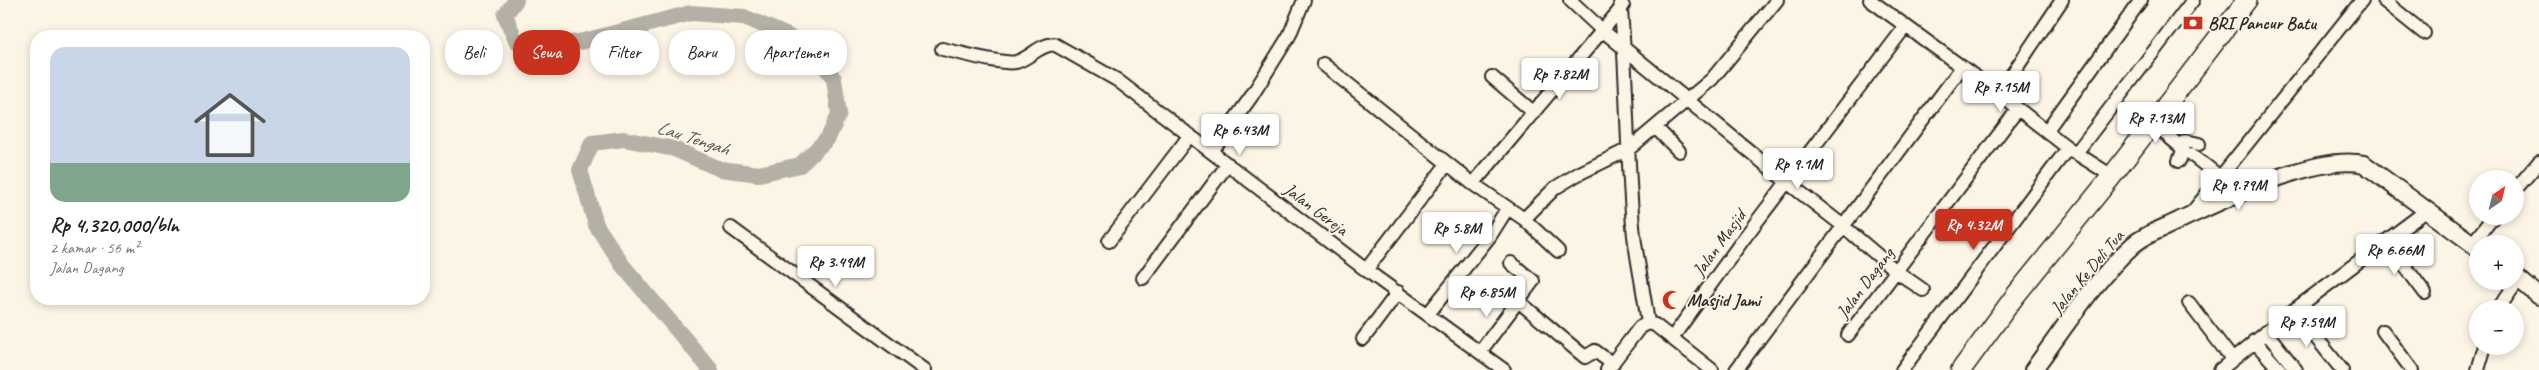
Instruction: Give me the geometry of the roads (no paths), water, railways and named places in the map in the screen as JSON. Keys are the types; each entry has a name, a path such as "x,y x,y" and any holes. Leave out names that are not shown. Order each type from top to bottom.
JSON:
{"highway":[{"path":"1961,370 2015,296 2112,176 2151,122 2247,0"}],"main road":[{"name":"Jalan Ke Deli Tua","path":"2033,370 2105,275 2139,240 2188,216 2287,174 2348,161 2364,164 2372,168 2426,211 2469,242"},
{"path":"2524,283 2539,296"}],"street":[{"path":"1212,151 1251,97 1289,36 1304,0"},
{"path":"1570,0 1602,30 1687,100 1896,271 1923,290"},
{"path":"1524,219 1555,188 1578,174 1629,149 1656,128 1722,69 1777,0"},
{"path":"1870,0 2048,130 2072,151 2112,176"},
{"path":"1999,94 2062,0"},
{"path":"2048,130 2141,0"},
{"path":"1902,370 2072,151 2193,0"},
{"path":"2188,216 2362,0"},
{"path":"2383,0 2424,33"},
{"path":"1473,184 1623,3"},
{"path":"1623,3 1625,90 1634,236 1648,323"},
{"name":"Jalan Masjid","path":"1672,338 1787,182 1905,27"},
{"name":"Jalan Gereja","path":"942,49 1014,62 1028,57 1047,44 1054,44 1117,80 1366,270 1480,352 1499,368"},
{"path":"1323,64 1447,164 1507,209 1524,219 1558,251"},
{"path":"1736,370 1842,225 1962,67"},
{"path":"1492,77 1532,112"},
{"name":"Jalan Dagang","path":"1848,335 2018,109"},
{"path":"2151,122 2179,144 2183,151 2179,161"},
{"path":"1656,128 1679,151"},
{"path":"1109,241 1190,135"},
{"path":"2179,144 2186,141 2220,177"},
{"path":"2524,180 2539,162"},
{"path":"1143,278 1228,164"},
{"path":"1366,270 1447,164"},
{"path":"1428,314 1490,236 1507,209"},
{"path":"2220,370 2294,310 2426,211"},
{"path":"732,228 925,370"},
{"path":"2387,242 2425,293"},
{"path":"1480,352 1532,281 1511,263"},
{"path":"1363,339 1398,292"},
{"path":"1517,300 1585,357 1595,350 1610,367 1640,327 1648,323 1655,325 1672,338 1707,369"},
{"path":"2189,303 2232,359"},
{"path":"2294,310 2342,370"},
{"path":"2383,331 2412,370"},
{"path":"2266,332 2296,370"},
{"path":"2254,341 2280,370"},
{"path":"2478,370 2482,355"}],"waterway":[{"name":"Lau Tengah","path":"516,0 505,15 516,41 540,48 584,41 691,13 744,17 786,35 819,57 834,79 839,114 828,138 800,165 759,174 720,169 674,149 624,139 592,143 580,170 596,225 623,266 711,370"}],"place":[{"name":"BRI Pancur Batu","path":"2193,23"},
{"name":"Masjid Jami","path":"1672,300"}]}
